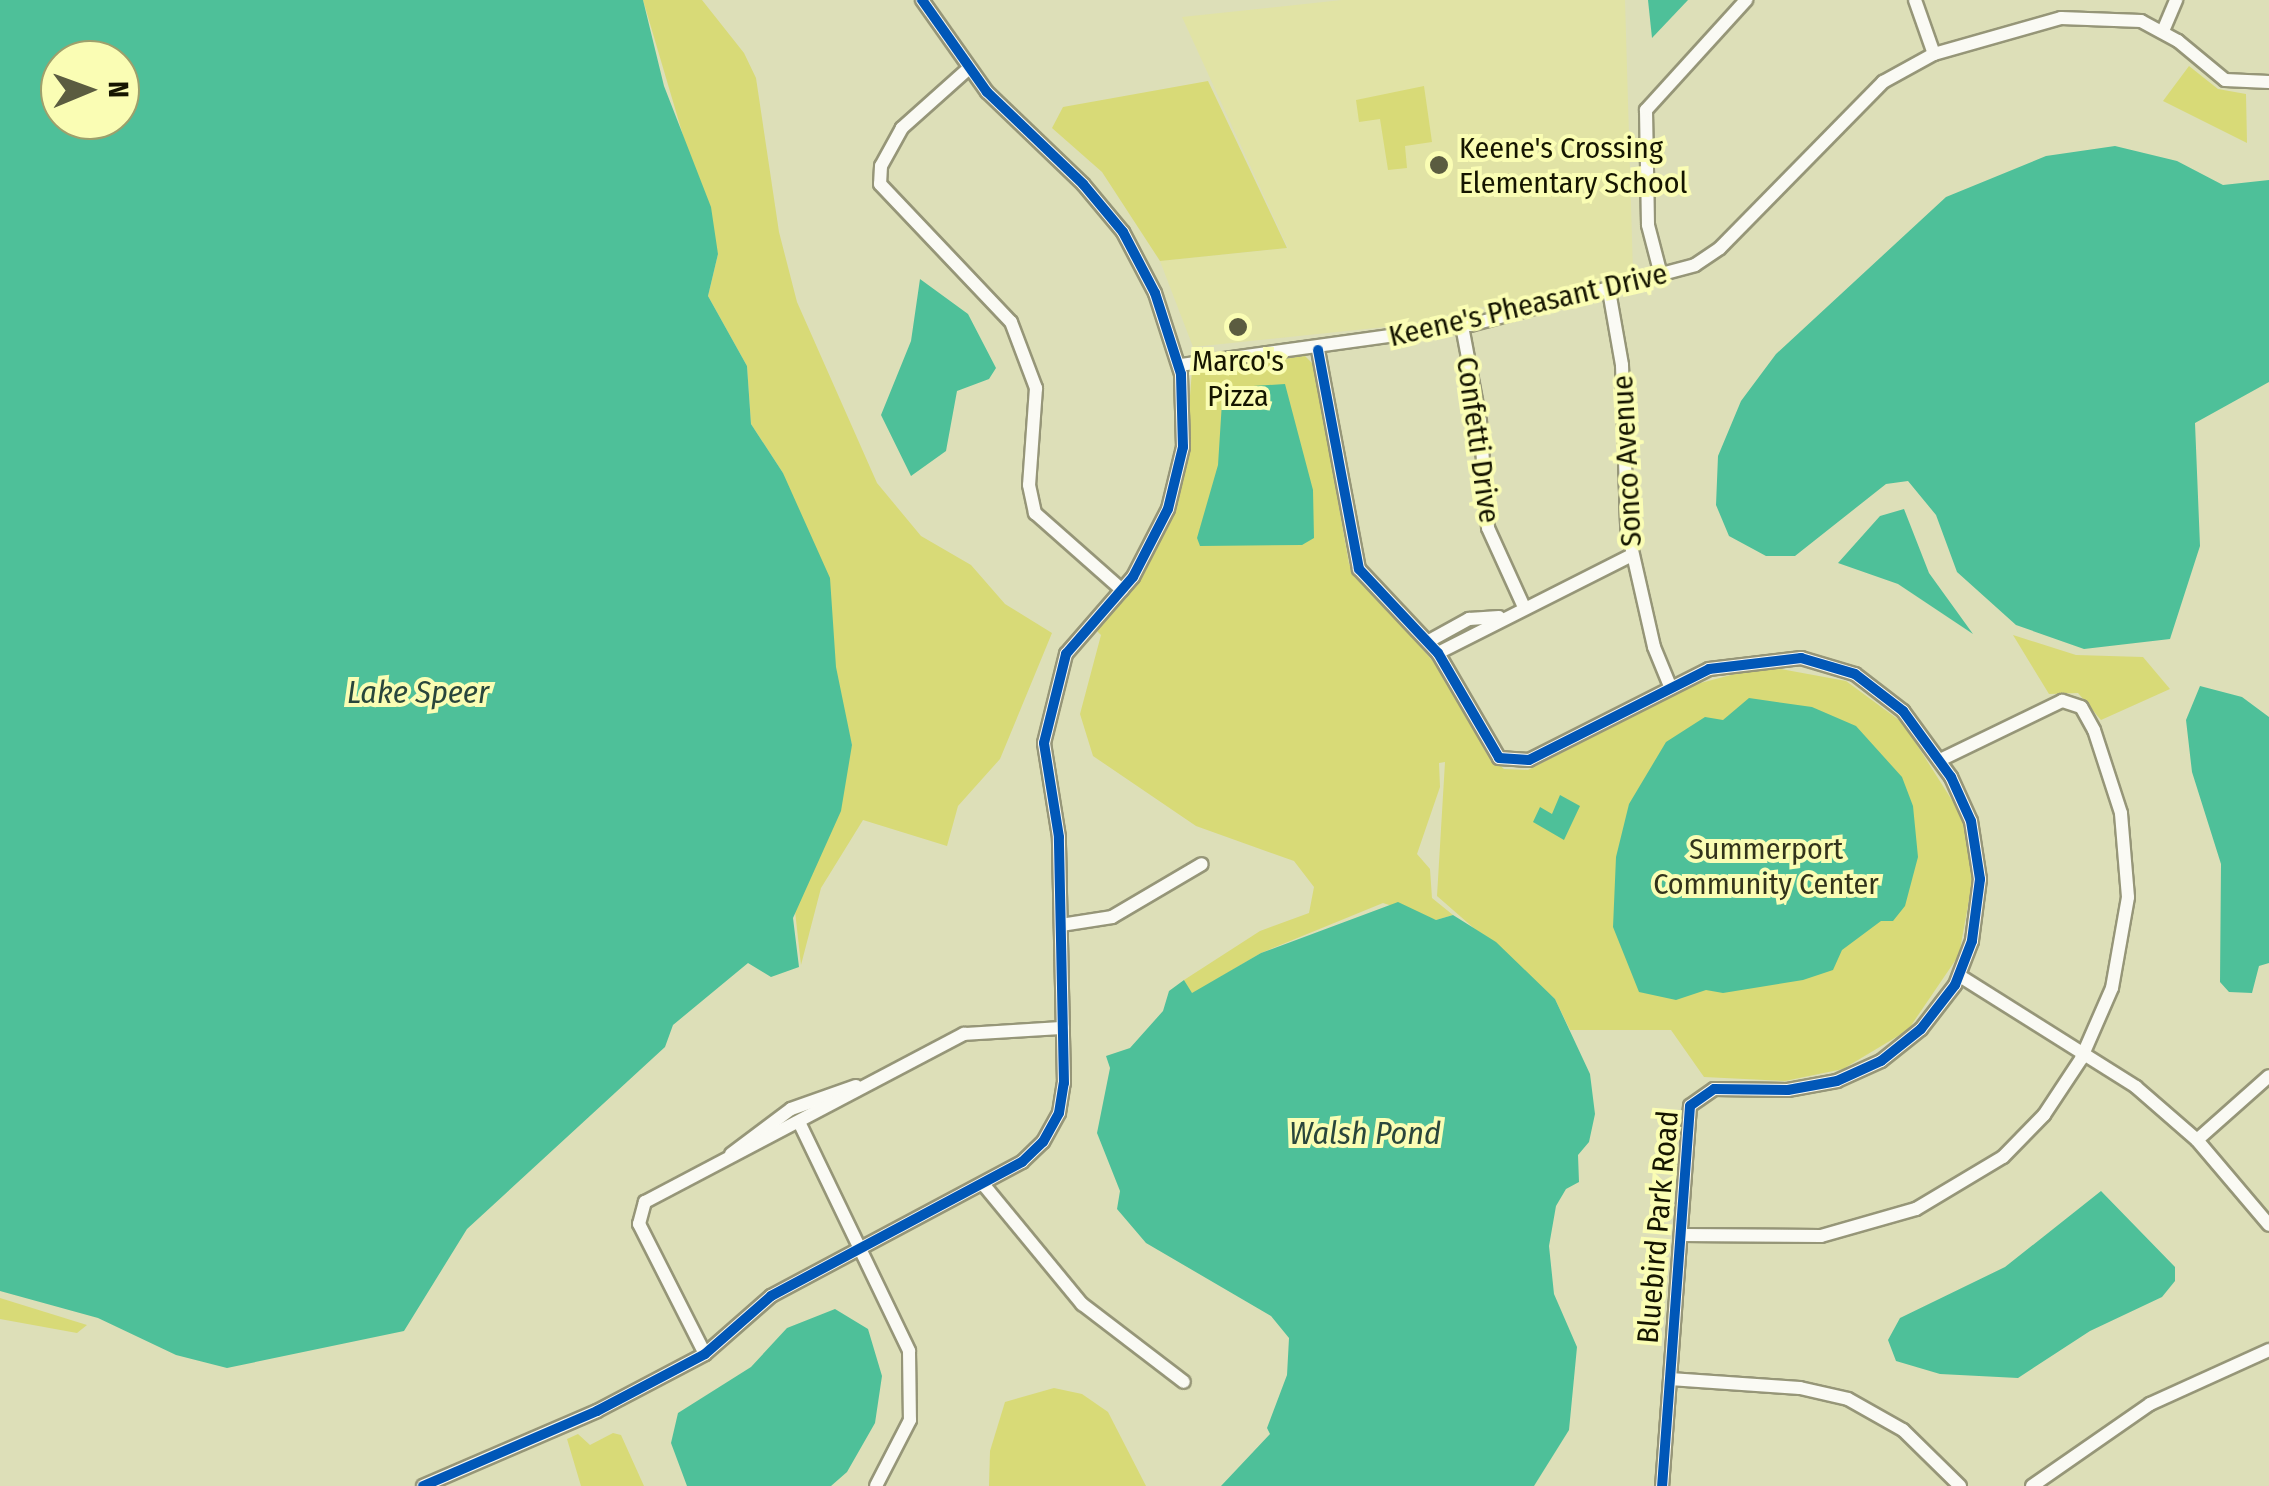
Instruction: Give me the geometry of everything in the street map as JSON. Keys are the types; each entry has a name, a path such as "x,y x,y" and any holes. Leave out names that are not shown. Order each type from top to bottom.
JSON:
{"street":[{"path":"423,1486 597,1411 705,1354 771,1296 1029,1157 1055,1123 1064,1083 1058,829 1044,760 1053,694 1072,645 1122,590 1152,544 1175,486 1184,434 1180,364 1155,292 1123,232 968,69 922,0"},
{"path":"1661,275 1648,224 1646,110 1746,0"},
{"path":"1915,0 1934,54"},
{"path":"2163,31 2176,0"},
{"name":"Keene's Pheasant Drive","path":"1180,364 1318,350 1462,326 1609,291 1713,255 1858,101 1934,54 2072,16 2130,18 2163,31 2225,80 2269,82"},
{"path":"968,69 902,128 880,166 880,184 983,285 1011,322 1036,388 1029,485 1035,512 1122,590"},
{"name":"Sonco Avenue","path":"1609,291 1622,365 1623,486 1632,555 1670,686"},
{"name":"Confetti Drive","path":"1462,326 1480,421 1488,528 1524,607"},
{"name":"Bluebird Park Road","path":"1318,350 1357,562 1434,647 1490,748 1510,763 1529,760 1670,686 1747,660 1828,664 1892,700 1940,760 1966,807 1979,865 1975,927 1960,976 1912,1038 1858,1073 1806,1088 1714,1088 1696,1097 1687,1116 1662,1486"},
{"path":"1434,647 1632,555"},
{"path":"1682,1234 1811,1237 1868,1226 1928,1204 2018,1142 2086,1051 2112,988 2128,897 2121,813 2094,730 2081,708 2062,702 1940,760"},
{"path":"1060,925 1112,917 1202,864"},
{"path":"1960,976 2086,1051 2197,1140 2269,1225"},
{"path":"705,1354 642,1230 639,1212 650,1198 970,1031 1063,1028"},
{"path":"2197,1140 2269,1076"},
{"path":"729,1156 791,1109 864,1085"},
{"path":"798,1122 903,1331 913,1372 907,1430 876,1486"},
{"path":"983,1184 1082,1304 1184,1382"},
{"path":"2032,1486 2150,1404 2269,1350"},
{"path":"1670,1379 1811,1390 1848,1400 1903,1430 1960,1486"}],"shaded area":[{"name":"Keene's Crossing Elementary School","path":"1342,0 1625,0 1633,273 1404,325 1193,347 1160,261 1288,248 1182,17"}],"green space":[{"path":"643,0 702,0 744,53 756,78 779,232 797,302 877,483 921,536 971,565 1005,604 1052,633 1000,759 958,806 947,846 863,820 821,888 801,965 794,902 852,745 783,473 751,424 747,366 708,296 718,254"},
{"path":"2189,66 2218,89 2246,94 2247,143 2163,101"},
{"path":"1208,81 1287,248 1160,261 1102,172 1052,128 1063,107"},
{"path":"1424,86 1432,142 1405,146 1407,168 1388,170 1380,119 1359,122 1356,100"},
{"name":"Summerport Community Center","path":"1305,356 1314,365 1349,564 1443,673 1487,754 1504,769 1528,770 1693,685 1765,666 1846,681 1903,723 1962,816 1973,878 1959,955 1908,1030 1843,1069 1785,1081 1704,1077 1671,1030 1570,1030 1555,999 1437,896 1445,762 1439,763 1440,787 1417,854 1430,869 1432,898 1453,915 1436,920 1383,903 1261,953 1192,994 1184,980 1260,931 1309,913 1314,887 1294,861 1196,826 1093,756 1080,714 1101,635 1094,628 1139,577 1165,531 1184,474 1192,370"},
{"path":"2013,635 2076,655 2143,657 2170,689 2101,720 2078,693 2049,694"},
{"path":"0,1298 87,1325 77,1333 0,1319"},
{"path":"1054,1388 1082,1394 1108,1412 1146,1486 989,1486 990,1451 1005,1402"},
{"path":"613,1433 621,1435 644,1486 581,1486 567,1439 578,1434 590,1445"}],"water":[{"name":"Lake Speer","path":"0,0 643,0 664,86 711,207 718,254 708,296 747,366 751,424 783,473 830,578 836,667 852,745 841,811 793,918 799,967 771,977 748,963 673,1025 665,1047 467,1229 404,1331 227,1368 176,1355 98,1318 0,1291"},
{"path":"1648,0 1688,0 1652,38"},
{"path":"2115,146 2177,161 2223,185 2269,180 2269,382 2195,423 2200,546 2170,639 2084,649 2016,625 1957,572 1936,515 1908,481 1886,484 1795,556 1766,556 1729,536 1716,505 1718,456 1741,401 1776,354 1946,197 2046,156"},
{"path":"920,279 968,314 996,368 989,379 957,391 946,451 911,476 881,415 911,341"},
{"path":"1285,384 1313,490 1314,538 1302,545 1200,546 1197,538 1218,465 1222,402 1238,387"},
{"path":"1904,509 1929,573 1973,634 1898,584 1838,563 1880,516"},
{"path":"2200,686 2242,697 2269,717 2269,963 2259,966 2252,993 2229,992 2220,982 2221,864 2192,772 2186,720"},
{"path":"1749,698 1812,707 1856,726 1902,777 1913,806 1918,857 1905,906 1893,921 1881,921 1842,950 1833,970 1803,980 1723,993 1706,990 1676,1000 1639,992 1613,927 1616,857 1629,804 1666,742 1705,717 1723,720"},
{"path":"1560,795 1580,806 1564,840 1533,822 1540,807 1552,814"},
{"name":"Walsh Pond","path":"1398,902 1436,920 1453,915 1496,942 1555,999 1590,1074 1595,1114 1589,1142 1578,1155 1579,1182 1566,1189 1556,1206 1549,1246 1554,1294 1577,1347 1569,1430 1534,1486 1221,1486 1270,1434 1267,1428 1287,1375 1289,1338 1271,1316 1146,1243 1117,1209 1120,1191 1097,1133 1110,1068 1106,1056 1130,1048 1163,1011 1169,991 1184,980 1192,993 1261,953"},
{"path":"2101,1191 2175,1267 2175,1281 2162,1297 2090,1331 2018,1378 1940,1374 1896,1361 1888,1340 1900,1318 2005,1267"},
{"path":"835,1309 868,1329 882,1376 875,1423 847,1472 831,1486 687,1486 671,1443 678,1413 751,1367 787,1328"}],"cycle path":[{"path":"423,1486 597,1411 705,1354 771,1296 1022,1162 1043,1142 1059,1113 1064,1083 1059,837 1044,743 1066,654 1133,577 1168,509 1183,447 1181,374 1155,293 1123,232 1083,184 987,92 922,0"},
{"path":"1318,350 1359,569 1438,653 1499,758 1529,760 1709,669 1801,658 1855,674 1903,711 1951,777 1971,821 1980,879 1972,941 1955,985 1921,1029 1881,1061 1837,1081 1788,1090 1714,1089 1690,1106 1662,1486"}],"place":[{"name":"Keene's Crossing Elementary School","path":"1439,165"},
{"name":"Marco's Pizza","path":"1238,327"}]}
